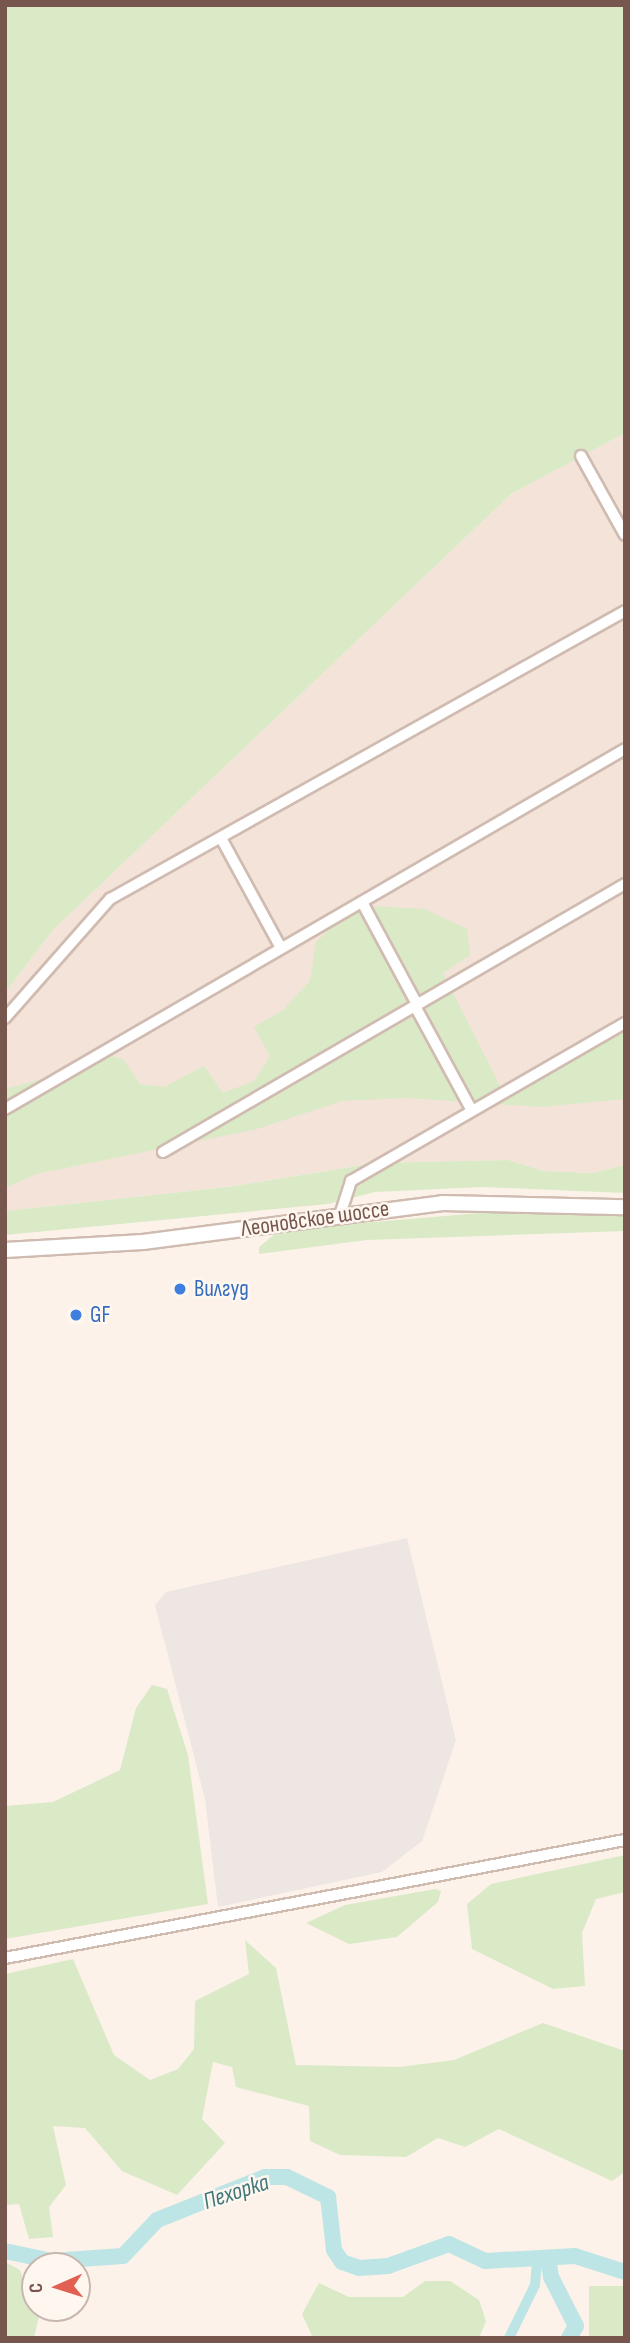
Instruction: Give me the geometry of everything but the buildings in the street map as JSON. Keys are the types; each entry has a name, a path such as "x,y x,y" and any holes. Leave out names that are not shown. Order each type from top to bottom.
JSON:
{"main road":[{"name":"Леоновское шоссе","path":"5,1250 143,1242 340,1215 484,1201 625,1207"}],"street":[{"path":"581,456 625,535"},
{"path":"5,1018 110,900 625,611"},
{"path":"5,1109 625,749"},
{"path":"220,838 281,948"},
{"path":"163,1152 625,884"},
{"path":"362,902 472,1111"},
{"path":"340,1215 351,1181 625,1023"},
{"path":"5,1958 625,1840"}],"shaded area":[{"path":"625,433 625,1165 593,1173 544,1171 508,1160 375,1163 228,1187 5,1211 5,993 53,930 511,494"},
{"path":"407,1538 456,1740 422,1841 382,1872 218,1907 205,1799 155,1605 166,1592"}],"green space":[{"path":"5,5 625,5 625,433 511,494 53,930 5,993"},
{"path":"372,906 425,909 467,929 470,955 443,973 503,1092 625,1025 625,1099 540,1107 407,1098 342,1101 257,1129 36,1174 5,1188 5,1089 67,1072 92,1051 123,1059 140,1084 164,1087 204,1066 223,1093 254,1081 270,1056 254,1027 282,1011 310,981 316,942 342,918"},
{"path":"508,1160 544,1171 593,1173 625,1165 625,1193 482,1187 375,1192 328,1204 5,1235 5,1211 228,1187 375,1163"},
{"path":"480,1213 625,1213 625,1231 367,1240 259,1254 259,1247 280,1230"},
{"path":"152,1685 167,1689 188,1755 208,1904 5,1939 5,1806 53,1802 120,1770 136,1708"},
{"path":"625,1855 625,1892 596,1899 582,1933 585,1986 553,1989 472,1949 467,1904 491,1884"},
{"path":"435,1889 441,1891 438,1902 397,1937 349,1944 306,1923 345,1905"},
{"path":"245,1940 276,1968 296,2065 399,2067 454,2060 543,2023 625,2051 625,2172 612,2181 499,2129 465,2147 438,2138 406,2157 340,2155 310,2141 309,2106 236,2087 232,2067 213,2062 202,2119 225,2143 177,2195 122,2171 85,2128 53,2126 66,2185 49,2207 53,2237 29,2239 19,2204 5,2205 5,1974 73,1959 114,2055 150,2080 178,2069 194,2049 195,2001 249,1974"},
{"path":"5,2262 21,2273 21,2322 38,2322 34,2338 5,2338"},
{"path":"425,2281 450,2281 479,2300 486,2321 479,2338 313,2338 302,2314 319,2283 349,2297 403,2297"},
{"path":"589,2286 625,2286 625,2338 589,2338"}],"waterway":[{"name":"Пехорка","path":"5,2251 52,2261 123,2256 157,2220 265,2177 287,2177 328,2197 334,2250 342,2262 359,2268 388,2266 449,2244 485,2261 575,2256 625,2272"},
{"path":"548,2258 551,2277 576,2326 569,2338"},
{"path":"509,2338 535,2285 537,2260"}],"place":[{"name":"Вилгуд","path":"180,1289"},
{"name":"GF","path":"76,1315"}]}
